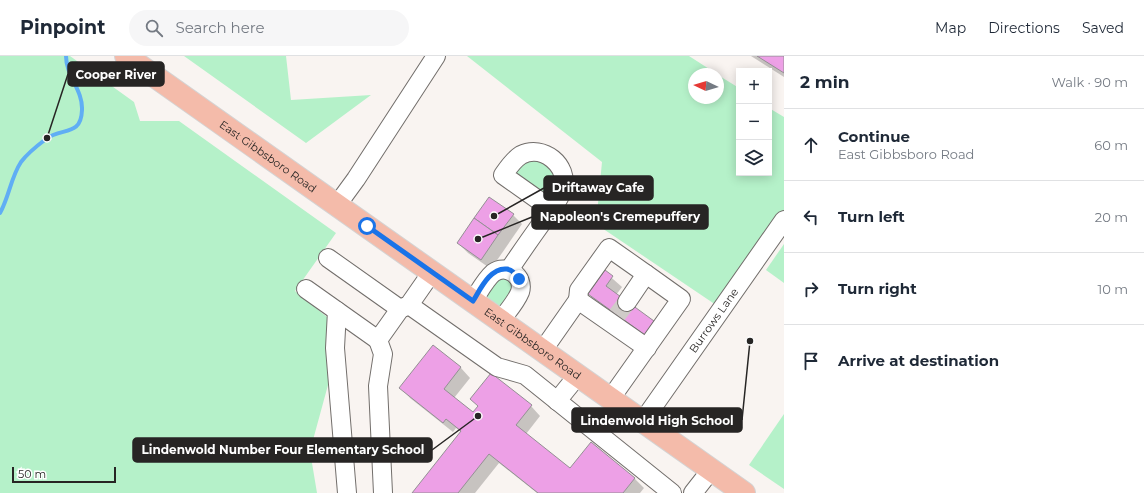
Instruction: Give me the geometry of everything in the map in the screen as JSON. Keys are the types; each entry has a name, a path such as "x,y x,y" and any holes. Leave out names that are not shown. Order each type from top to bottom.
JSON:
{"main road":[{"name":"East Gibbsboro Road","path":"126,56 744,493"}],"lane":[{"path":"337,205 356,179 436,56"},
{"path":"509,270 551,210"},
{"name":"Burrows Lane","path":"643,421 784,220"},
{"path":"543,350 578,300 579,290 609,248 681,299 611,398"},
{"path":"328,258 497,367 525,376 672,493"},
{"path":"473,301 494,272 509,270 517,276 520,281 521,288 519,294 501,320"},
{"path":"378,340 432,272"},
{"path":"619,314 646,274"},
{"path":"306,289 378,340 383,354 378,386 383,493"},
{"path":"578,300 619,314 646,348"},
{"path":"338,311 335,348 347,493"},
{"path":"557,401 578,375"},
{"path":"693,493 711,470"}],"green space":[{"path":"0,56 70,56 134,102 140,121 179,121 336,233 295,291 343,330 310,451 317,493 0,493"},
{"path":"184,56 286,56 291,100 371,95 306,143"},
{"path":"467,56 689,56 708,68 688,68 688,104 724,104 724,79 736,86 736,176 772,176 772,110 784,117 784,219 719,307 596,224 602,162"},
{"path":"516,158 558,164 551,209 503,175"},
{"path":"784,244 784,283 766,270"},
{"path":"491,275 517,276 501,320 473,301"},
{"path":"784,414 784,489 749,465"}],"building":[{"path":"757,56 784,56 784,73"},
{"path":"489,197 514,214 498,235 474,218"},
{"path":"474,218 498,235 481,260 457,243"},
{"path":"605,270 613,276 606,286 654,321 645,335 588,294"},
{"path":"433,345 461,367 444,389 473,412 478,406 470,399 491,373 532,405 516,425 570,468 591,442 635,478 623,493 538,493 489,454 458,493 412,493 461,431 446,419 443,423 399,388"}],"waterway":[{"path":"0,213 15,174 23,159 52,135 74,128 81,119 82,103 69,70 66,56"}],"tunnel":[{"path":"617,315 627,302"}],"place":[{"name":"Cooper River","path":"47,138"},
{"name":"Driftaway Cafe","path":"494,216"},
{"name":"Napoleon's Cremepuffery","path":"478,239"},
{"name":"Lindenwold High School","path":"750,341"},
{"name":"Lindenwold Number Four Elementary School","path":"478,416"}],"route":[{"path":"367,226 473,301 490,276 498,270 509,270 515,273 519,279"}]}
